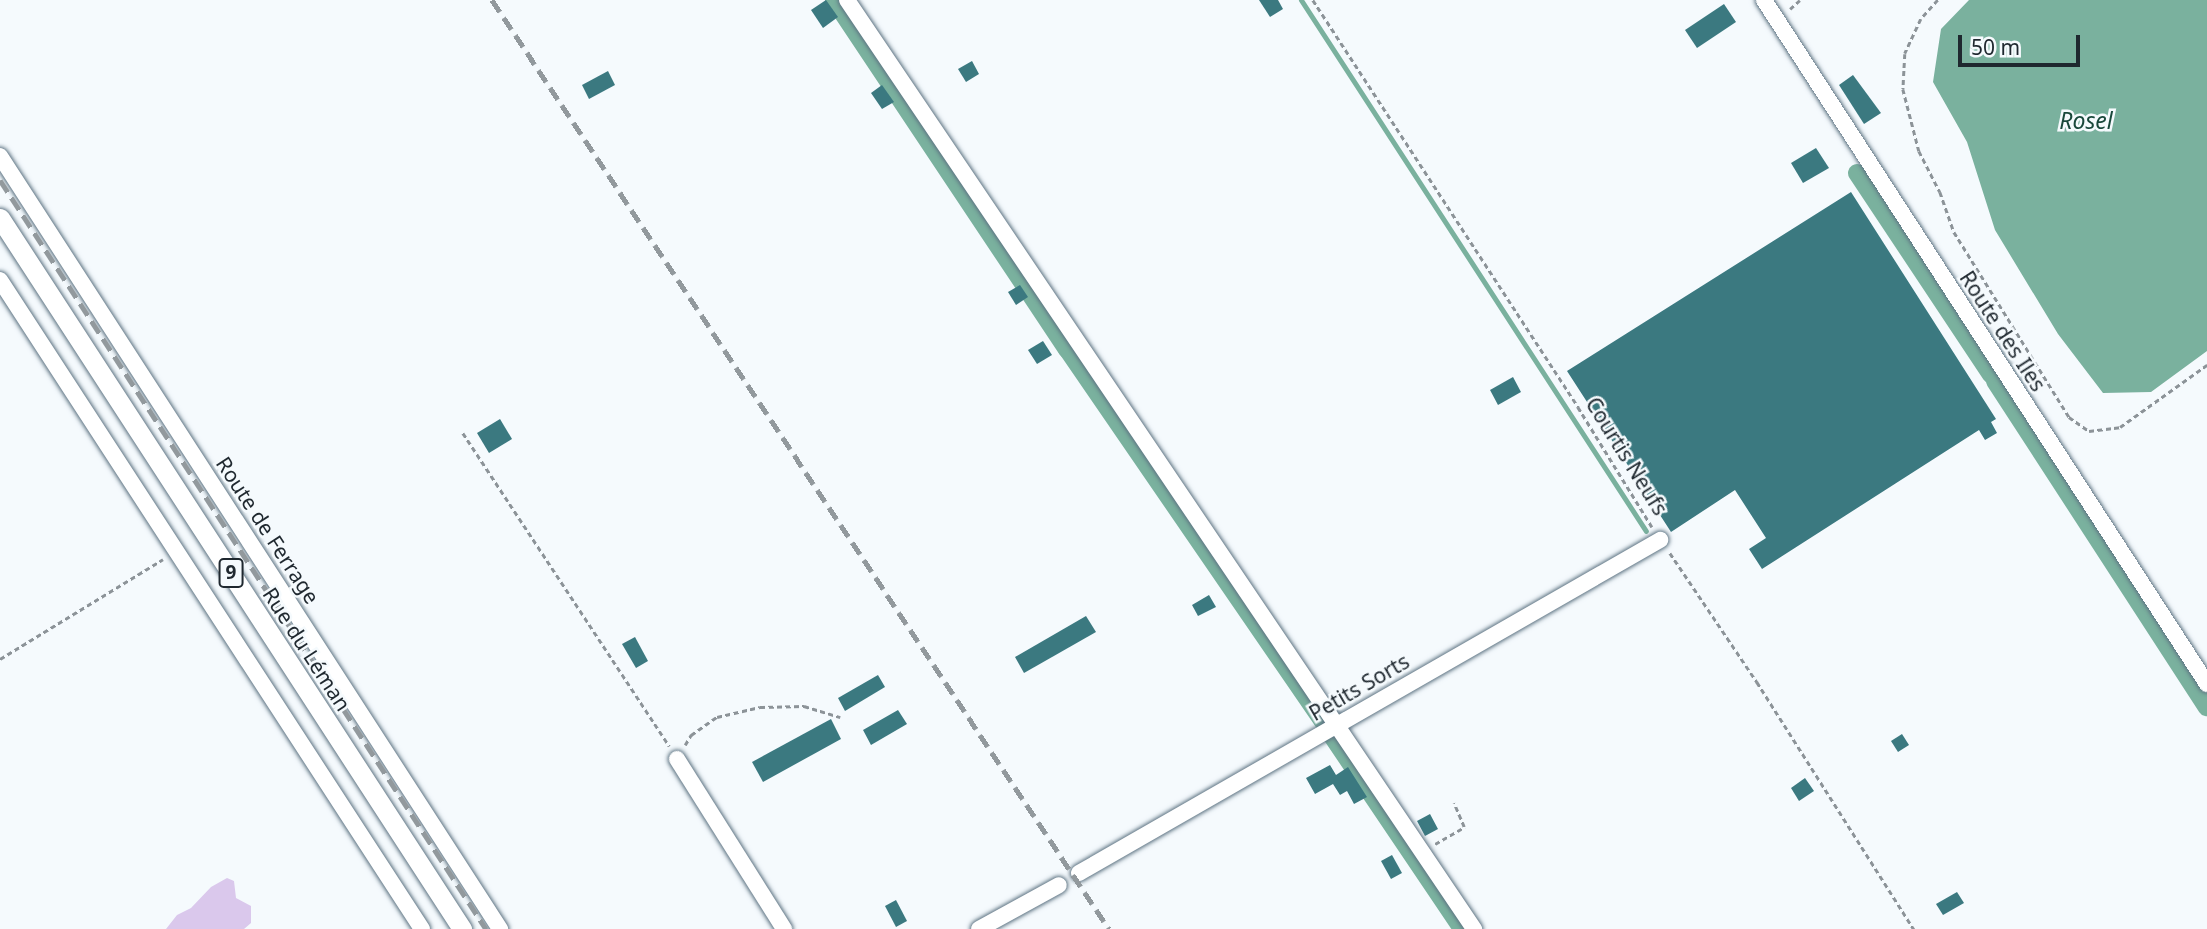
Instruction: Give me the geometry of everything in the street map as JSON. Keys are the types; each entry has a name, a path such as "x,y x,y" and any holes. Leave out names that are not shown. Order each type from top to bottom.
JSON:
{"main road":[{"name":"Rue du Léman","path":"0,218 462,929"}],"street":[{"path":"846,0 1474,929"},
{"name":"Route des Iles","path":"1765,0 2207,684"},
{"name":"Route de Ferrage","path":"0,156 499,929"},
{"path":"0,280 422,929"},
{"name":"Petits Sorts","path":"1080,873 1336,723 1660,540"},
{"path":"677,759 784,929"},
{"path":"979,929 1059,885"}],"path":[{"name":"Courtis Neufs","path":"1313,0 1573,398 1660,540 1757,682 1914,929"},
{"path":"1938,0 1921,19 1905,54 1903,89 1919,151 1940,192 1954,232 2069,417 2089,431 2120,427 2207,365"},
{"path":"463,433 677,759 691,734 717,717 760,707 804,706 840,717"},
{"path":"0,659 113,592 176,550"},
{"path":"1422,851 1464,827 1454,803"}],"shaded area":[{"path":"227,878 234,881 236,898 251,906 251,923 244,929 166,929 177,915 191,908 211,887"}],"water":[{"name":"Rosel","path":"1969,0 2207,0 2207,351 2151,392 2103,393 2058,334 1995,230 1967,142 1933,82 1941,29"}],"building":[{"path":"826,0 838,17 823,28 811,10"},
{"path":"1259,0 1278,0 1283,9 1270,17"},
{"path":"1724,4 1736,22 1697,48 1685,30"},
{"path":"972,61 979,74 966,82 958,69"},
{"path":"608,71 615,85 589,99 582,85"},
{"path":"1853,75 1881,113 1864,124 1839,85"},
{"path":"882,85 894,102 882,109 871,93"},
{"path":"1816,148 1829,168 1803,183 1791,163"},
{"path":"1851,192 1996,419 1991,422 1997,433 1985,440 1979,430 1762,569 1749,549 1766,538 1735,490 1671,532 1567,371"},
{"path":"1020,285 1028,297 1016,305 1008,292"},
{"path":"1043,341 1052,355 1037,364 1028,350"},
{"path":"1513,377 1521,392 1498,405 1490,390"},
{"path":"500,419 512,439 489,453 477,433"},
{"path":"1209,595 1216,607 1198,616 1192,605"},
{"path":"1086,616 1096,632 1024,673 1015,657"},
{"path":"635,637 648,661 636,668 622,644"},
{"path":"878,675 885,687 845,711 838,698"},
{"path":"898,710 907,724 871,745 863,730"},
{"path":"831,719 841,739 763,782 752,762"},
{"path":"1902,734 1909,745 1898,752 1891,741"},
{"path":"1330,765 1336,775 1348,767 1367,797 1354,804 1347,791 1340,795 1333,784 1315,794 1306,778"},
{"path":"1805,778 1814,791 1799,801 1791,788"},
{"path":"1430,814 1438,829 1425,836 1417,821"},
{"path":"1392,855 1402,873 1391,879 1381,861"},
{"path":"1957,892 1964,903 1943,915 1936,904"},
{"path":"896,900 907,921 896,927 885,906"}],"waterway":[{"path":"834,0 1067,349 1324,723"},
{"path":"1301,0 1646,531"},
{"path":"1857,173 1991,375"},
{"path":"1995,381 2207,707"},
{"path":"1330,733 1462,929"}],"railway":[{"path":"492,0 1109,929"},
{"path":"0,180 486,929"}]}
